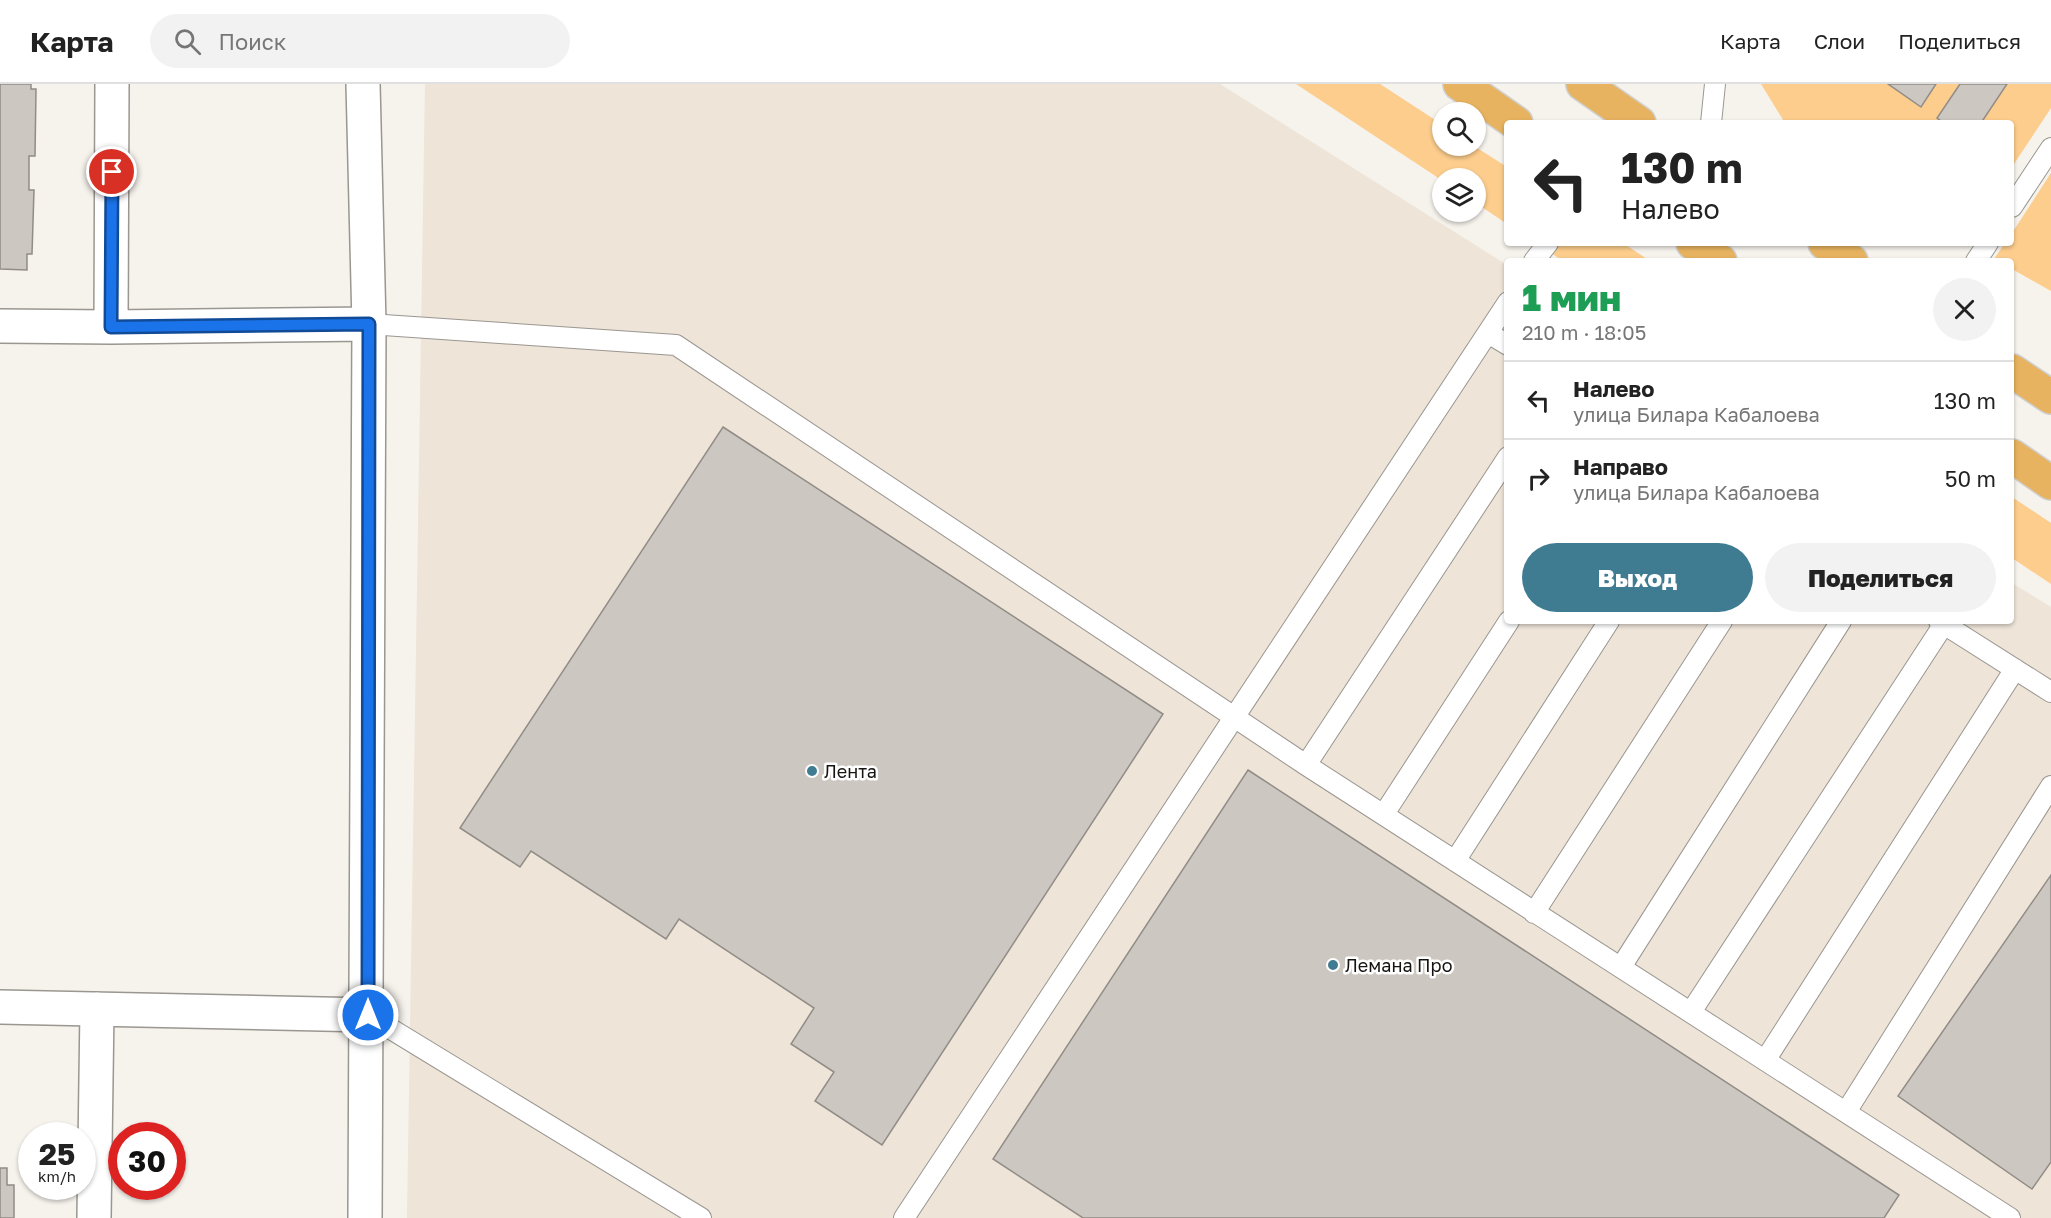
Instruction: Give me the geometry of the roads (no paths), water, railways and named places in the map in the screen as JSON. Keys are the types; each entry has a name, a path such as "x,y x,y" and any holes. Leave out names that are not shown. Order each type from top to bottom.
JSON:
{"highway":[{"path":"1460,84 1512,120"},
{"path":"1583,84 1635,120"},
{"path":"1698,246 1716,258"},
{"path":"1829,246 1847,258"},
{"path":"2014,372 2051,397"},
{"path":"2014,457 2051,483"}],"street":[{"path":"111,327 112,84"},
{"path":"363,84 369,324 368,1015 365,1218"},
{"path":"0,327 369,324"},
{"path":"0,1007 368,1015"},
{"path":"94,1218 97,1009"}],"lane":[{"path":"1711,120 1715,84"},
{"path":"2014,204 2051,148"},
{"path":"1536,258 1546,246"},
{"path":"904,1218 1504,308"},
{"path":"369,324 676,345 1306,765 2010,1218"},
{"path":"1488,333 1504,343"},
{"path":"1306,765 1504,463"},
{"path":"1384,814 1507,624"},
{"path":"1455,861 1607,624"},
{"path":"1534,913 1720,624"},
{"path":"1621,967 1839,624"},
{"path":"1691,1012 1940,624"},
{"path":"1943,624 2051,692"},
{"path":"1766,1059 2015,669"},
{"path":"1846,1112 2051,786"},
{"path":"368,1015 701,1218"}],"place":[{"name":"Лента","path":"812,771"},
{"name":"Лемана Про","path":"1333,965"}]}
